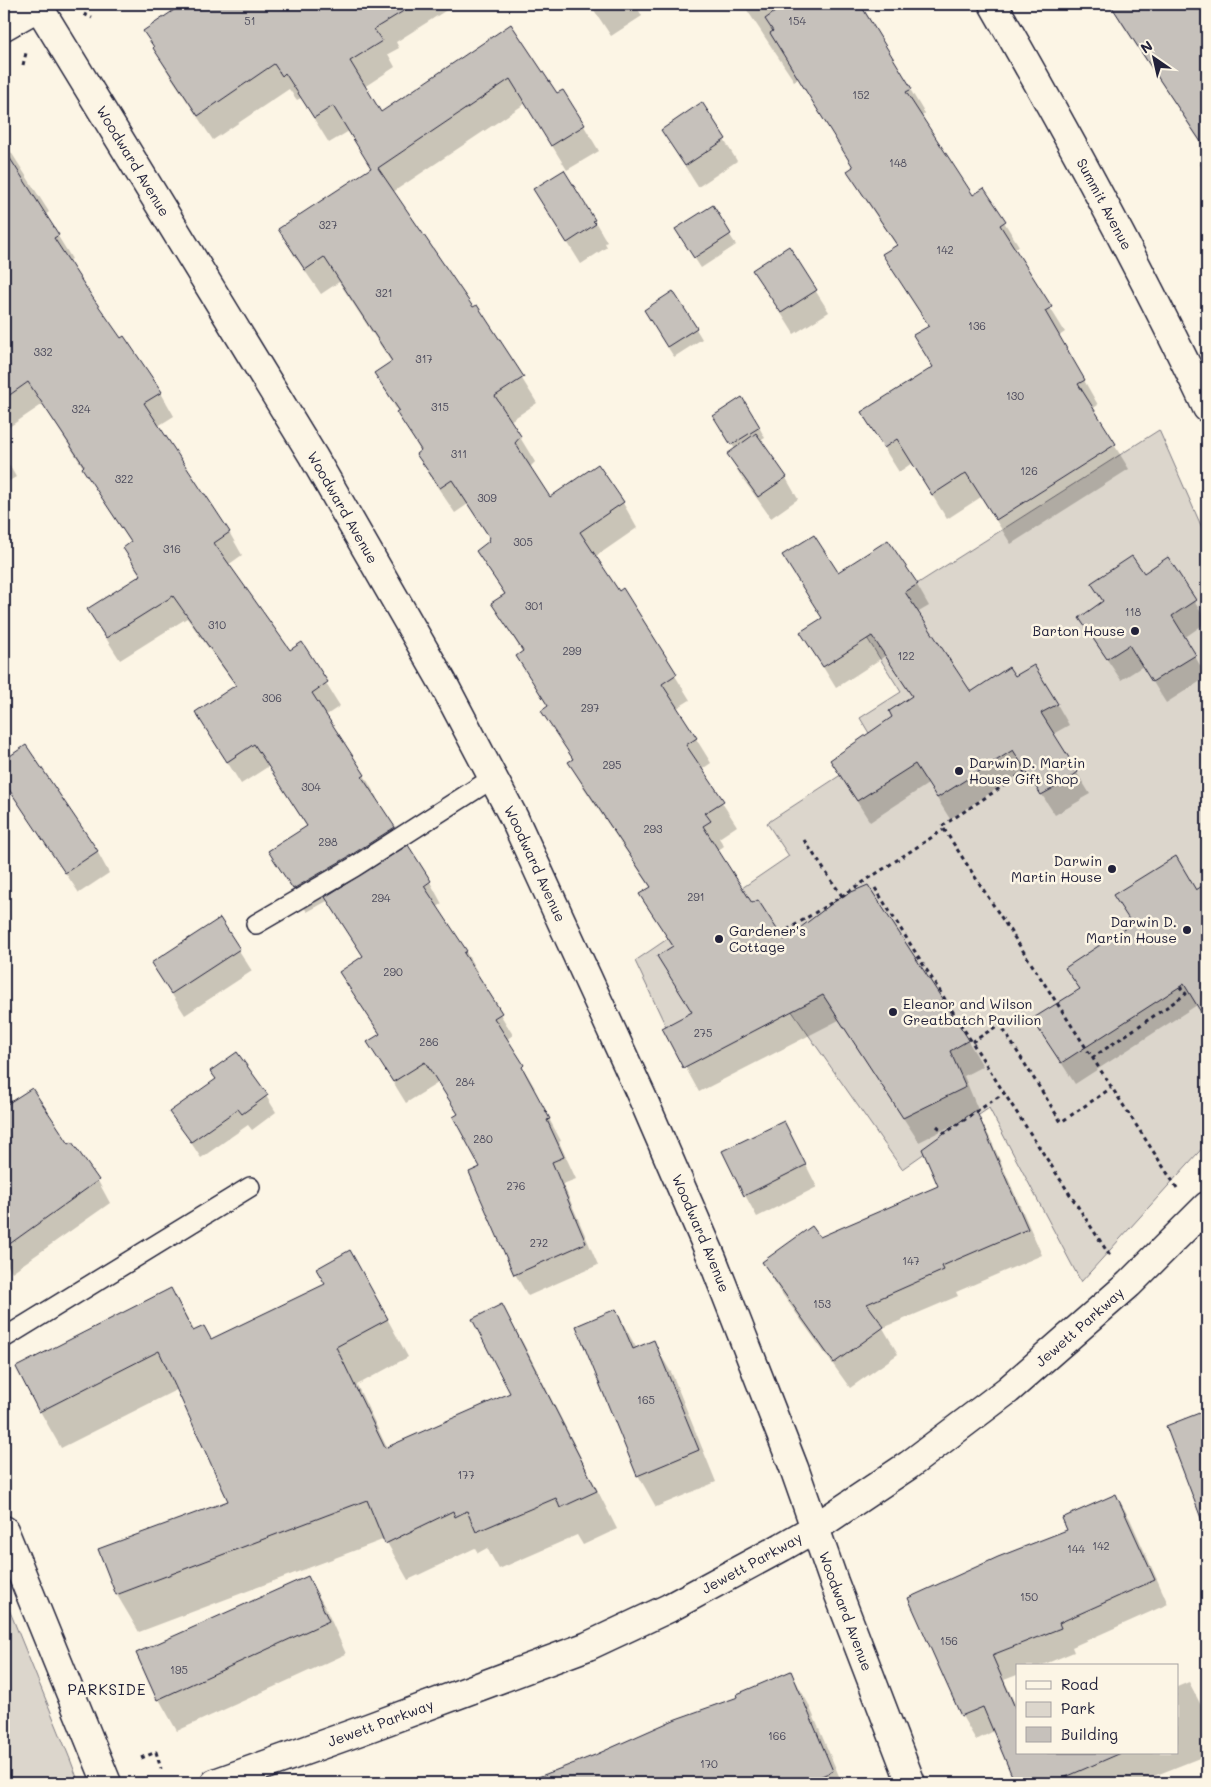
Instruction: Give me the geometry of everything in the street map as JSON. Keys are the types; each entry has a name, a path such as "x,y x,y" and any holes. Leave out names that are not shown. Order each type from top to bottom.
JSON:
{"street":[{"name":"Summit Avenue","path":"992,4 1060,122 1123,238 1207,408"},
{"path":"4,26 39,5"},
{"name":"Woodward Avenue","path":"39,5 313,456 437,673 514,818 644,1099 712,1258 791,1458 815,1528 911,1783"},
{"name":"Jewett Parkway","path":"215,1783 588,1646 728,1578 815,1528 909,1465 1008,1390 1129,1284 1202,1212"},
{"path":"4,1530 107,1783"}],"lane":[{"path":"256,924 354,867 493,778"},
{"path":"4,1338 250,1187"}],"path":[{"path":"22,65 26,52"},
{"path":"1026,771 942,826 1111,1088 1202,1212"},
{"path":"787,930 944,830"},
{"path":"804,840 842,896"},
{"path":"874,888 1004,1093 1129,1284"},
{"path":"1092,1058 1186,994 1180,986"},
{"path":"972,1042 1000,1024 1061,1122 1111,1088"},
{"path":"937,1126 945,1133 1004,1093"},
{"path":"141,1758 156,1752 162,1769"}],"green space":[{"path":"1159,430 1207,539 1207,1143 1081,1282 989,1108 902,1169 766,974 670,1035 635,961 789,856 767,823 879,750 860,718 901,692 857,622"},
{"path":"4,1597 70,1759 79,1783 4,1783"}],"building":[{"path":"183,4 415,4 374,29 382,41 350,61 381,112 511,24 557,93 563,90 585,125 551,146 510,79 378,168 473,307 477,305 524,377 495,396 521,436 515,443 550,497 598,464 624,502 580,532 619,591 623,588 677,674 662,684 697,738 686,745 724,801 705,813 711,821 703,826 752,903 758,900 784,940 842,896 868,885 969,1040 950,1051 966,1087 903,1118 823,995 683,1068 662,1028 692,1012 657,956 673,946 639,894 651,887 568,762 573,759 541,711 548,706 516,656 523,651 491,603 505,594 476,551 489,541 488,539 490,538 452,480 440,488 416,454 421,450 396,412 399,410 374,373 392,361 324,257 305,270 278,229 371,168 333,106 314,118 285,73 282,76 274,64 198,116 143,31"},
{"path":"786,4 860,4 912,89 906,92 973,195 984,188 1006,221 1000,225 1052,307 1045,311 1085,380 1078,384 1116,444 996,520 966,473 932,495 897,439 884,448 861,412 933,367 913,335 929,326 882,254 897,245 847,171 853,167 770,33 773,31 765,19"},
{"path":"1110,4 1207,4 1207,151 1155,73"},
{"path":"702,102 726,139 685,166 661,130"},
{"path":"4,149 59,235 54,238 93,298 121,338 124,336 162,392 144,403 230,532 214,543 290,650 302,642 328,682 312,693 365,775 362,777 395,827 293,889 268,851 307,826 254,744 227,762 195,712 236,685 173,596 106,638 87,609 141,575 123,548 131,542 82,468 84,466 28,382 4,399"},
{"path":"564,170 596,224 567,243 533,189"},
{"path":"713,205 731,234 694,258 675,229"},
{"path":"789,246 817,290 781,313 752,270"},
{"path":"673,291 697,328 667,347 644,310"},
{"path":"742,397 760,427 731,445 713,416"},
{"path":"756,433 787,477 758,497 727,454"},
{"path":"814,535 838,572 888,540 918,584 905,592 971,692 1009,667 1015,676 1034,665 1058,704 1041,713 1078,772 1070,779 1041,795 1013,750 937,798 915,764 857,801 830,760 892,717 889,711 912,696 872,636 823,667 800,632 822,618 782,555"},
{"name":"Barton House","path":"1132,556 1144,573 1168,557 1196,600 1172,616 1196,655 1152,682 1129,645 1107,659 1079,618 1103,601 1091,583"},
{"path":"26,745 98,851 65,873 4,782 4,760"},
{"path":"408,845 431,881 424,886 467,951 464,953 502,1013 494,1018 524,1065 522,1067 550,1119 547,1120 564,1157 552,1162 586,1243 514,1275 469,1172 480,1167 453,1117 458,1114 425,1062 393,1082 367,1042 380,1034 339,972 363,956 325,897"},
{"path":"1176,856 1196,890 1207,883 1207,1022 1184,984 1061,1063 1032,1019 1080,989 1065,968 1132,924 1113,895"},
{"path":"220,918 240,949 171,994 151,963"},
{"path":"237,1052 268,1095 242,1114 238,1109 191,1142 169,1112 216,1079 210,1071"},
{"path":"32,1088 69,1144 72,1142 99,1180 4,1248 4,1106"},
{"path":"976,1110 1028,1229 942,1266 944,1270 867,1304 884,1327 834,1363 762,1262 812,1226 820,1237 938,1186 922,1149"},
{"path":"784,1121 806,1165 744,1196 722,1151"},
{"path":"350,1250 388,1319 336,1347 385,1448 510,1393 472,1319 502,1304 597,1491 560,1508 556,1498 476,1532 467,1511 455,1517 453,1511 385,1544 367,1500 116,1595 98,1549 228,1501 159,1351 39,1412 16,1367 171,1288 193,1331 204,1326 211,1339 325,1284 316,1269"},
{"path":"616,1309 633,1349 654,1340 699,1450 637,1476 576,1326"},
{"path":"1207,1410 1207,1525 1204,1526 1166,1426"},
{"path":"1116,1494 1155,1580 1059,1623 1061,1628 992,1655 1016,1710 1016,1754 1119,1754 1052,1783 1015,1783 983,1707 961,1716 908,1598 998,1557 1067,1530 1062,1518"},
{"path":"308,1576 329,1621 157,1700 136,1653"},
{"path":"791,1671 833,1771 806,1783 528,1783 528,1781 595,1755 676,1719 738,1697 737,1694"}],"place":[{"name":"Barton House","path":"1135,631"},
{"name":"Darwin D. Martin House Gift Shop","path":"959,771"},
{"name":"Darwin Martin House","path":"1112,869"},
{"name":"Darwin D. Martin House","path":"1187,930"},
{"name":"Gardener's Cottage","path":"719,939"},
{"name":"Eleanor and Wilson Greatbatch Pavilion","path":"893,1012"}],"district":[{"name":"PARKSIDE","path":"107,1690"}]}
